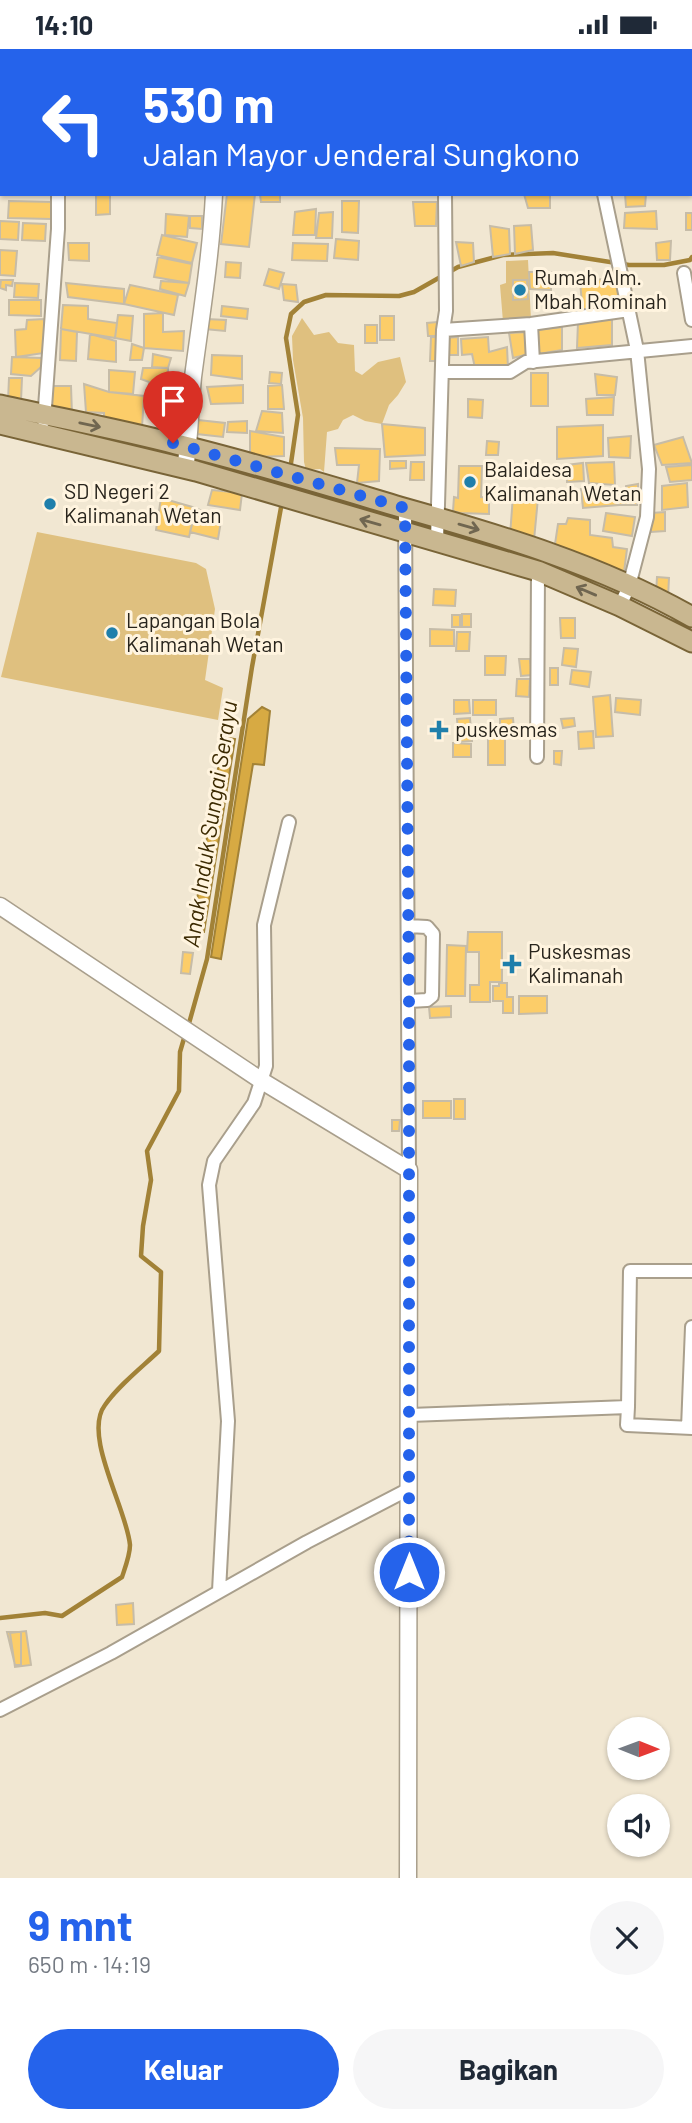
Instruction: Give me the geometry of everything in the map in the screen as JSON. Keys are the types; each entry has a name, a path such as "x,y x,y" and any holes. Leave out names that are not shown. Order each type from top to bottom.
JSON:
{"main road":[{"path":"0,405 44,425 185,469 538,571 620,605 692,642"},
{"path":"0,424 44,425 188,447 310,480 553,553 663,600 692,617"}],"street":[{"path":"0,49 9,49"},
{"path":"44,425 58,196"},
{"path":"185,469 214,196"},
{"path":"437,540 446,288 445,196"},
{"path":"604,196 637,350 649,469 647,517 629,586 620,605"},
{"path":"684,273 692,320"},
{"path":"443,330 531,324 629,310"},
{"path":"531,324 533,362"},
{"path":"442,372 510,372 522,363 692,346"},
{"path":"405,508 410,1415 408,1878"},
{"path":"537,757 538,571"},
{"path":"219,1591 228,1421 209,1185 214,1161 254,1103 266,1066 264,925 289,822"},
{"path":"0,907 262,1081 409,1170"},
{"path":"408,926 427,927 433,934 432,996 427,1000 409,1000"},
{"path":"692,1271 630,1271 627,1425 690,1428 692,1328"},
{"path":"410,1415 628,1407"},
{"path":"0,1710 111,1653 219,1591 409,1489"}],"shaded area":[{"path":"528,260 531,320 503,322 500,285 506,283 506,261"},
{"path":"302,318 314,335 329,332 338,343 354,345 355,371 362,375 378,362 400,357 406,382 389,405 382,424 365,421 353,415 343,420 338,429 327,432 324,472 320,469 306,470 304,462 303,418 293,360 292,336"},
{"name":"Lapangan Bola Kalimanah Wetan","path":"37,532 196,563 206,569 215,609 205,680 223,688 218,720 1,677"}],"water":[{"path":"262,707 270,711 264,765 253,764 221,959 211,957 248,719"},
{"path":"223,737 235,739 204,932 192,931"}],"building":[{"path":"96,196 110,196 110,214 96,215"},
{"path":"227,196 255,196 249,247 221,244"},
{"path":"260,196 280,196 280,202 261,202"},
{"path":"525,196 550,196 550,208 528,208"},
{"path":"625,196 646,196 645,206 626,207"},
{"path":"9,201 52,202 51,219 8,218"},
{"path":"342,201 359,201 358,233 342,232"},
{"path":"413,202 437,202 436,226 415,226"},
{"path":"316,209 315,235 293,235 295,212"},
{"path":"656,211 657,229 624,228 625,213"},
{"path":"333,212 332,238 316,238 319,213"},
{"path":"686,213 692,213 692,230 686,230"},
{"path":"166,214 189,216 187,237 165,235"},
{"path":"190,216 202,216 202,229 190,228"},
{"path":"0,221 19,222 18,240 0,239"},
{"path":"23,223 46,224 45,241 22,240"},
{"path":"531,225 533,250 515,254 514,226"},
{"path":"490,226 509,229 510,254 493,257"},
{"path":"162,235 197,243 192,263 157,255"},
{"path":"336,239 359,241 358,260 334,258"},
{"path":"671,241 670,260 657,260 656,243"},
{"path":"456,242 473,243 474,262 461,266"},
{"path":"68,243 89,243 89,261 69,260"},
{"path":"293,243 328,244 327,261 292,260"},
{"path":"0,250 17,251 15,276 0,275"},
{"path":"158,257 192,264 189,283 154,277"},
{"path":"226,262 241,263 240,278 225,277"},
{"path":"269,269 284,273 279,289 264,285"},
{"path":"529,272 551,272 551,290 530,289"},
{"path":"618,278 621,308 583,315 580,281"},
{"path":"1,280 13,280 12,286 6,285 6,290 0,288"},
{"name":"Rumah Alm. Mbah Rominah","path":"513,280 527,280 528,299 513,300"},
{"path":"161,281 189,283 185,296 160,289"},
{"path":"15,283 39,284 38,298 14,297"},
{"path":"66,283 124,289 124,304 68,297"},
{"path":"282,284 296,285 298,302 284,300"},
{"path":"130,285 178,295 174,315 124,304"},
{"path":"9,300 41,300 41,316 9,315"},
{"path":"63,305 88,306 88,319 117,323 115,338 61,329"},
{"path":"222,306 248,309 247,319 221,316"},
{"path":"163,313 163,332 184,331 183,351 144,348 144,314"},
{"path":"118,315 133,316 131,341 115,338"},
{"path":"380,316 394,316 394,340 380,340"},
{"path":"44,319 44,353 16,357 15,330 26,329 27,320"},
{"path":"206,319 226,320 225,331 205,329"},
{"path":"612,319 612,345 577,348 578,322"},
{"path":"437,322 437,336 428,336 427,323"},
{"path":"365,325 377,325 377,343 365,343"},
{"path":"562,327 562,350 533,355 534,330"},
{"path":"61,329 77,332 76,361 60,360"},
{"path":"529,332 529,354 513,358 509,333"},
{"path":"90,334 116,341 116,362 88,359"},
{"path":"431,337 438,337 438,361 430,361"},
{"path":"458,337 458,355 446,355 446,338"},
{"path":"488,337 489,352 507,347 508,368 475,368 472,354 462,355 461,339"},
{"path":"132,344 144,348 142,360 130,360"},
{"path":"153,354 171,358 168,368 152,367"},
{"path":"212,355 242,356 242,379 211,375"},
{"path":"12,357 42,358 41,367 31,376 11,374"},
{"path":"143,368 168,368 168,383 141,379"},
{"path":"109,370 135,372 133,394 109,392"},
{"path":"270,372 282,373 281,384 269,383"},
{"path":"531,373 548,373 548,406 531,406"},
{"path":"595,374 617,377 615,395 597,395"},
{"path":"9,378 22,378 21,401 8,401"},
{"path":"149,382 165,386 166,397 150,396"},
{"path":"84,384 109,392 144,396 142,427 104,421 104,413 86,412"},
{"path":"243,385 243,403 211,404 207,387"},
{"path":"282,385 284,409 268,409 268,386"},
{"path":"52,386 71,386 72,415 48,413"},
{"path":"169,395 179,397 177,419 166,417"},
{"path":"614,397 613,415 587,415 586,399"},
{"path":"468,399 483,400 482,418 468,417"},
{"path":"262,411 282,413 283,433 256,431"},
{"path":"198,420 225,423 223,437 197,434"},
{"path":"247,421 247,433 227,432 228,422"},
{"path":"382,424 425,428 425,455 385,457"},
{"path":"603,425 603,456 557,459 557,427"},
{"path":"250,431 284,437 284,456 250,457"},
{"path":"631,436 630,458 609,457 608,438"},
{"path":"683,437 692,463 662,465 654,445"},
{"path":"487,441 499,442 498,455 486,455"},
{"path":"335,448 380,449 379,481 357,483 359,465 337,465"},
{"path":"390,461 406,461 406,468 390,469"},
{"path":"411,462 424,462 424,480 410,480"},
{"path":"614,462 615,485 589,483 586,463"},
{"path":"583,463 584,481 567,482 567,465"},
{"path":"692,465 692,480 670,482 666,467"},
{"name":"Balaidesa Kalimanah Wetan","path":"459,466 482,466 481,497 489,498 489,514 453,511 454,497 458,498"},
{"path":"687,483 688,507 662,510 662,486"},
{"path":"638,484 638,494 626,493 626,486"},
{"path":"581,489 613,489 618,505 583,508"},
{"path":"212,490 242,493 240,510 208,505"},
{"path":"618,494 637,496 637,505 618,505"},
{"path":"513,495 538,498 534,540 510,536"},
{"path":"161,498 196,508 189,537 156,530"},
{"path":"196,508 221,521 218,539 190,532"},
{"path":"665,512 665,531 651,532 651,513"},
{"path":"606,513 635,517 632,536 603,531"},
{"path":"568,518 590,520 590,535 612,538 613,547 627,549 623,580 570,557 555,544 558,524 566,524"},
{"path":"657,577 669,578 668,598 656,594"},
{"path":"434,589 456,590 455,606 433,605"},
{"path":"462,614 471,614 471,627 462,627"},
{"path":"452,615 460,615 460,627 452,627"},
{"path":"560,618 575,618 575,638 561,638"},
{"path":"430,629 454,630 454,646 430,646"},
{"path":"457,632 470,632 469,651 456,651"},
{"path":"564,648 578,649 576,667 562,665"},
{"path":"485,656 506,656 505,675 485,675"},
{"path":"519,659 530,659 532,675 521,676"},
{"path":"550,668 558,668 558,685 550,685"},
{"path":"572,670 591,672 589,687 570,684"},
{"path":"517,679 530,679 529,697 516,696"},
{"path":"610,695 613,736 596,737 593,697"},
{"path":"616,698 641,700 640,715 615,712"},
{"path":"454,700 469,700 470,713 454,714"},
{"path":"473,700 496,700 496,715 473,715"},
{"path":"470,718 472,741 459,742 457,719"},
{"path":"513,718 514,730 500,731 500,719"},
{"path":"574,718 575,726 563,728 561,719"},
{"path":"593,731 594,748 579,749 578,732"},
{"path":"488,735 505,735 505,765 488,765"},
{"path":"453,743 471,744 471,757 453,757"},
{"path":"554,751 562,751 561,765 554,764"},
{"name":"Puskesmas Kalimanah","path":"468,932 502,932 502,982 490,982 490,1002 470,1002 470,985 479,985 479,952 467,952"},
{"path":"447,945 466,946 465,996 446,996"},
{"path":"183,952 193,953 190,974 181,973"},
{"path":"499,983 507,983 507,997 513,997 513,1013 503,1013 503,1001 493,1001 493,986 499,986"},
{"path":"519,996 547,996 547,1013 519,1014"},
{"path":"451,1006 451,1017 430,1018 429,1007"},
{"path":"454,1099 465,1099 465,1119 454,1119"},
{"path":"423,1101 451,1101 451,1118 423,1118"},
{"path":"392,1120 400,1120 399,1131 392,1131"},
{"path":"133,1603 134,1624 117,1625 116,1605"},
{"path":"26,1631 31,1665 15,1667 10,1633"},
{"path":"7,1632 21,1632 21,1665 15,1665"}],"waterway":[{"name":"Anak Induk Sungai Serayu","path":"290,470 298,415 286,338 291,314 304,302 326,295 399,296 414,292 458,267 503,255 553,253 629,265 664,265 690,260 692,257"},
{"name":"Anak Induk Sungai Serayu","path":"188,1027 207,959 252,667 282,502"},
{"name":"Anak Induk Sungai Serayu","path":"0,1618 45,1613 62,1616 122,1577 126,1566 130,1545 102,1453 99,1418 105,1405 117,1391 159,1351 161,1272 141,1256 151,1180 147,1151 179,1091 180,1052 185,1035"}],"place":[{"name":"Rumah Alm. Mbah Rominah","path":"520,290"},
{"name":"Balaidesa Kalimanah Wetan","path":"470,482"},
{"name":"SD Negeri 2 Kalimanah Wetan","path":"50,504"},
{"name":"Lapangan Bola Kalimanah Wetan","path":"112,633"},
{"name":"puskesmas","path":"439,730"},
{"name":"Puskesmas Kalimanah","path":"512,964"}],"route":[{"path":"173,443 405,508 409,1000 409,1572"}]}
